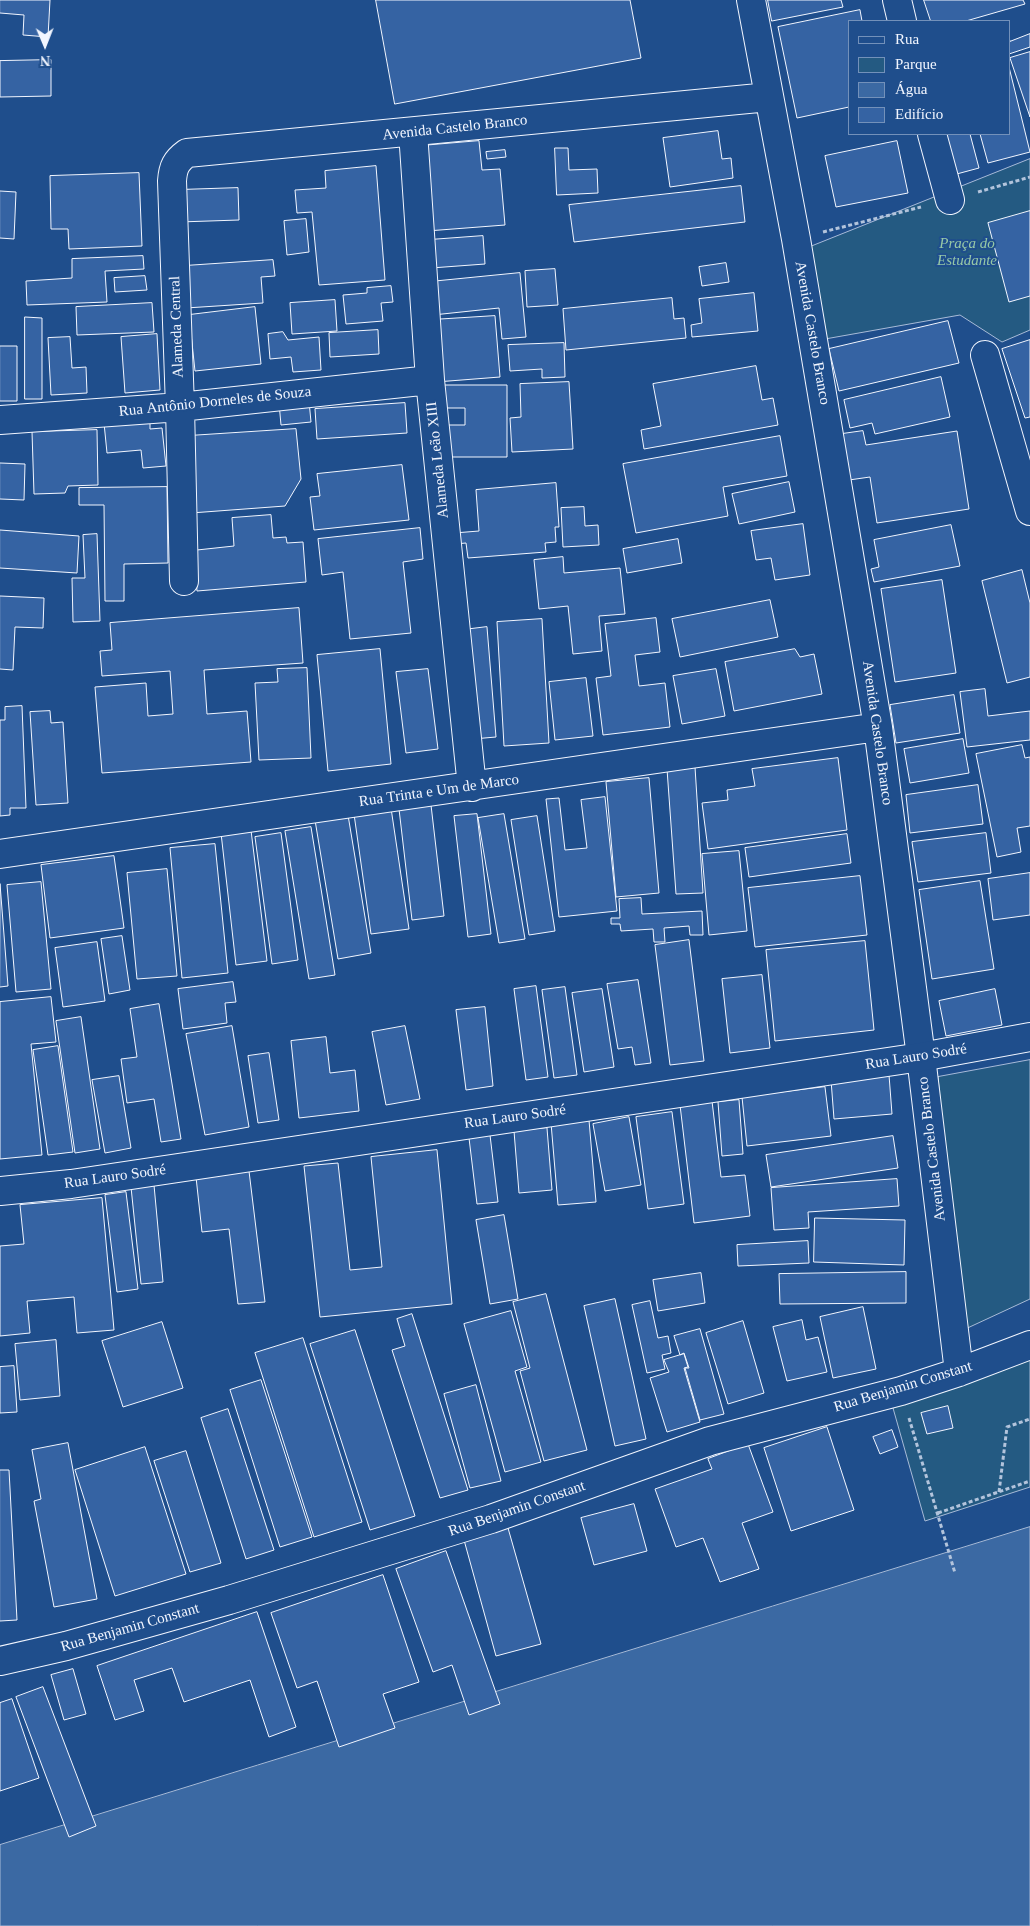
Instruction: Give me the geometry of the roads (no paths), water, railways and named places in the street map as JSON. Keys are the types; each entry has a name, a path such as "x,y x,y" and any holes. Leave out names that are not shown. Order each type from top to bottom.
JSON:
{"street":[{"name":"Avenida Castelo Branco","path":"751,0 796,239 878,727 921,1057 959,1372"},
{"path":"897,0 902,20"},
{"name":"Avenida Castelo Branco","path":"175,163 187,153 769,98"},
{"name":"Alameda Leão XIII","path":"413,132 430,380 472,787"},
{"path":"932,135 950,200"},
{"name":"Alameda Central","path":"175,163 172,181 184,580"},
{"path":"985,355 1030,511"},
{"name":"Rua Antônio Dorneles de Souza","path":"0,420 180,408 430,380"},
{"name":"Rua Trinta e Um de Marco","path":"0,854 878,727"},
{"name":"Rua Lauro Sodré","path":"0,1191 71,1184 921,1057 1030,1036"},
{"name":"Rua Benjamin Constant","path":"0,1661 66,1646 229,1600 492,1519 710,1441 901,1391 959,1372 1030,1345"}],"water":[{"path":"1030,1527 1030,1926 0,1926 0,1845"}],"park label":[{"name":"Praça do Estudante","path":"967,252"}]}
